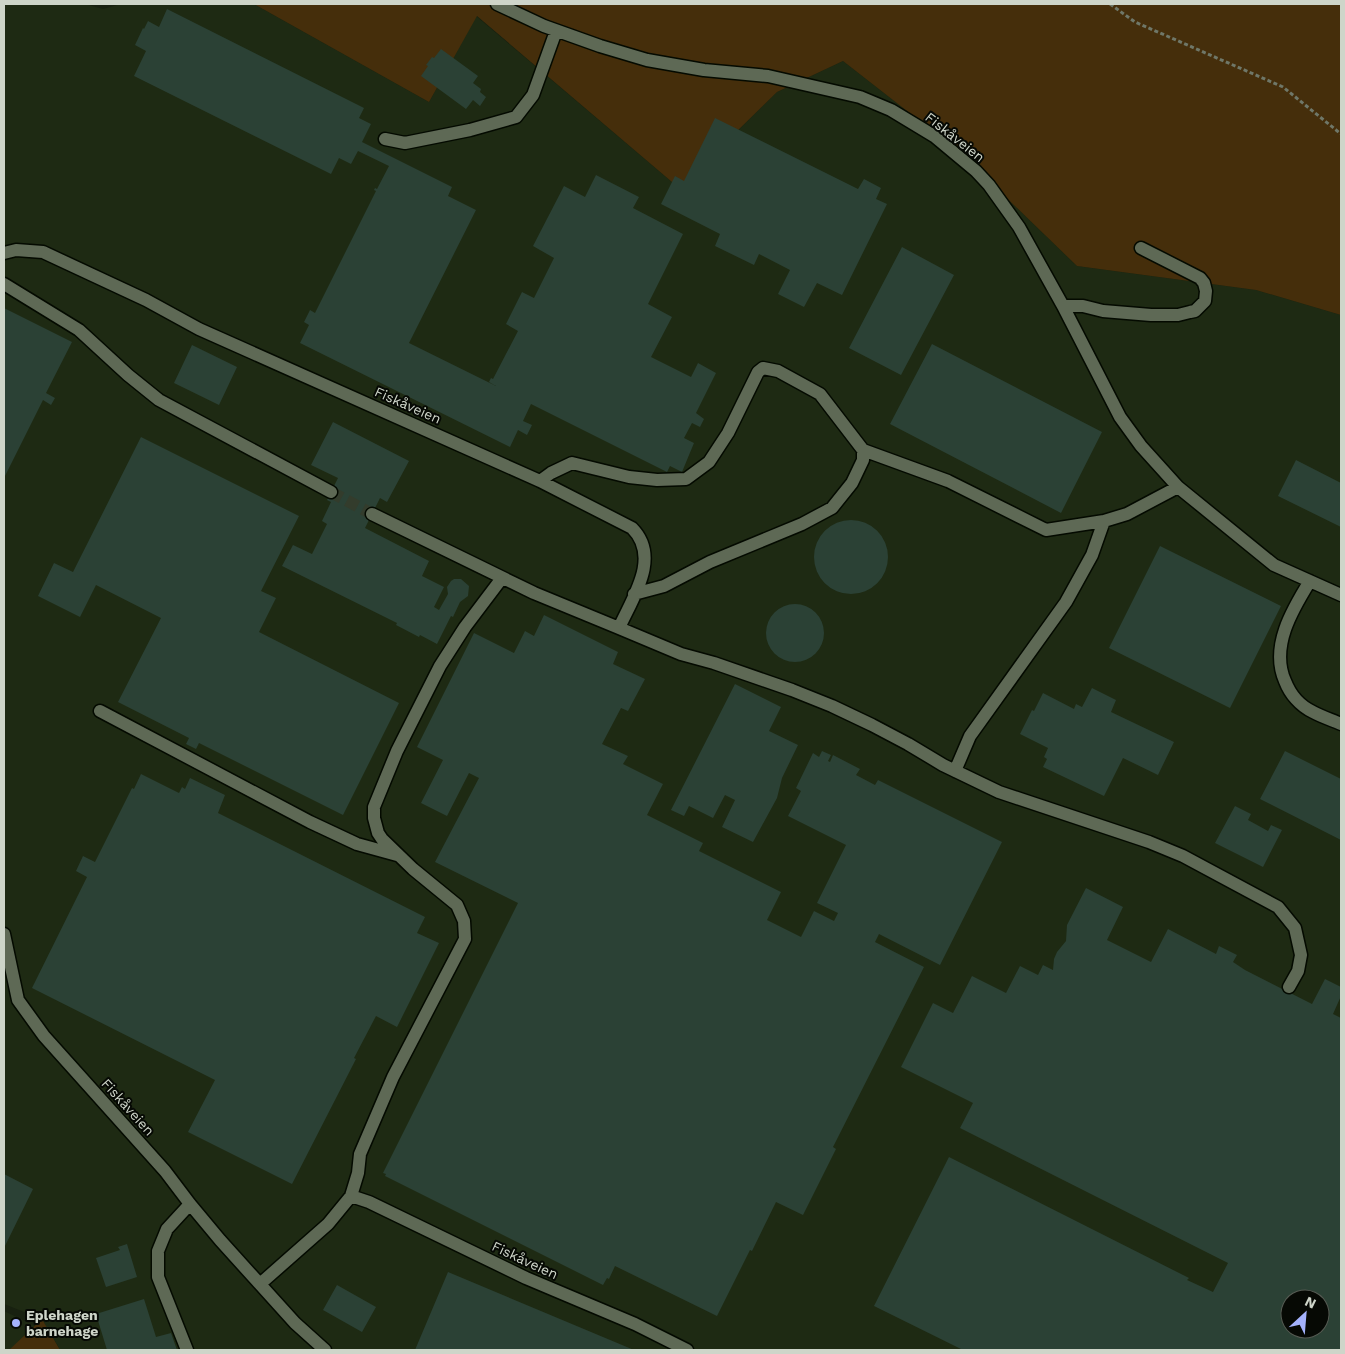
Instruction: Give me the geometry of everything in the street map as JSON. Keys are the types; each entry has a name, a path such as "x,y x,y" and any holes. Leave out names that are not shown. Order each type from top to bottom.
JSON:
{"lane":[{"name":"Fiskåveien","path":"497,4 556,30 647,60 704,70 768,76 860,97 891,110 934,136 976,171 1019,227 1063,306 1120,417 1178,486 1274,565 1341,595"},
{"path":"386,139 405,143 470,130 516,117 533,95 556,30"},
{"path":"1063,306 1083,306 1152,315 1195,311 1201,306 1206,291 1204,283 1200,278 1142,248"},
{"name":"Fiskåveien","path":"4,253 16,250 43,252 146,300 199,329 540,481 632,528 639,535 645,555 644,572 634,594"},
{"path":"4,284 79,330 128,375 159,400 331,492"},
{"path":"540,481 551,473 572,463 629,477 657,480 686,480 708,462 728,433 758,372 763,368 778,371 820,394 863,450 948,481 1046,530 1104,521 1127,514 1178,486"},
{"path":"620,628 634,594 664,586 710,562 802,524 832,508 852,482 863,460 863,450"},
{"path":"372,514 534,593 681,654 714,663 832,706 999,792 1149,842 1183,856 1278,907 1295,928 1301,955 1298,971 1289,987"},
{"path":"955,771 970,736 1066,602 1092,555 1104,521"},
{"path":"260,1284 328,1224 351,1196 358,1173 360,1154 393,1077 465,939 464,921 458,905 413,870 382,839 374,818 374,807 397,751 440,666 465,627 502,578"},
{"path":"1310,581 1282,637 1279,649 1281,672 1288,688 1301,704 1312,712 1341,724"},
{"path":"100,711 310,822 357,844 397,855"},
{"name":"Fiskåveien","path":"4,934 18,1000 44,1036 165,1171 190,1204 260,1284 295,1323 325,1350"},
{"name":"Fiskåveien","path":"351,1196 369,1202 526,1278 636,1324 687,1350"},
{"path":"187,1350 158,1277 158,1251 167,1229 190,1204"}],"path":[{"path":"1110,4 1136,22 1283,87 1341,134"}],"shaded area":[{"path":"4,4 85,4 103,9 121,4 254,4 429,102 476,16 679,188 777,92 843,61 957,150 1077,266 1256,290 1341,315 1341,1350 60,1350 54,1339 56,1350 4,1350 4,1311 50,1333 42,1319 4,1304"},
{"path":"254,4 1341,4 1341,315 1256,290 1077,266 957,150 843,61 777,92 679,188 477,16 429,102"},
{"path":"42,1319 60,1350 9,1350"}],"building":[{"path":"167,9 364,108 359,118 371,124 362,142 452,187 448,196 476,210 409,343 496,386 489,382 491,378 493,379 518,331 506,324 522,292 534,298 554,258 533,246 564,186 585,197 596,175 639,197 633,208 683,234 648,304 672,317 651,357 691,377 698,363 716,373 696,413 704,419 700,427 692,423 684,438 694,443 682,472 670,466 667,472 531,404 523,421 532,425 527,435 518,430 510,447 300,343 309,325 304,322 310,310 315,313 376,191 374,190 375,188 377,189 389,166 358,151 351,164 339,158 331,174 134,76 146,51 135,45 143,28 148,21 159,27"},
{"path":"441,49 478,76 473,83 481,89 480,92 486,97 480,106 473,100 466,109 421,76 428,66 426,65"},
{"path":"715,118 858,189 864,179 881,188 876,199 887,204 842,295 817,283 804,307 778,294 790,270 759,254 754,265 715,246 720,234 661,204 675,176 684,181"},
{"path":"902,247 954,275 901,375 849,348"},
{"path":"4,308 72,342 46,393 55,398 51,405 43,400 4,478"},
{"path":"932,344 1102,432 1061,513 890,424"},
{"path":"192,345 237,367 219,405 174,383"},
{"path":"333,422 409,461 387,502 380,498 365,528 429,561 422,576 444,587 434,607 439,610 448,594 447,587 451,581 461,579 469,586 468,596 460,602 437,644 420,635 419,637 396,625 397,623 282,566 293,545 312,554 327,524 322,521 331,502 327,500 338,478 311,465"},
{"path":"141,437 299,516 261,591 276,598 259,632 399,703 343,815 199,743 196,749 186,744 189,738 118,702 161,618 96,585 80,617 38,596 54,563 73,572"},
{"path":"1296,460 1341,483 1341,527 1278,496"},
{"path":"851,520 872,526 882,536 888,557 882,578 872,588 851,594 830,588 820,578 814,557 820,536 830,526"},
{"path":"1160,546 1281,606 1230,708 1109,648"},
{"path":"789,604 801,604 816,612 824,627 824,639 816,654 801,662 789,662 774,654 766,639 766,627 774,612"},
{"path":"544,615 618,652 613,664 645,679 628,711 621,708 602,744 628,756 623,764 663,784 647,815 703,843 699,851 781,892 767,920 801,937 814,911 834,921 838,913 817,903 846,845 788,816 801,791 796,788 813,753 819,757 822,751 831,755 828,761 830,762 833,755 860,769 856,775 875,785 878,780 1002,842 940,965 879,934 875,942 924,967 833,1147 836,1149 803,1215 776,1202 717,1316 615,1266 609,1279 607,1278 603,1285 385,1176 386,1174 383,1173 518,903 435,862 479,778 469,773 447,816 421,803 443,760 417,747 474,633 514,653 525,631 534,636"},
{"path":"735,684 781,707 769,731 798,745 782,778 777,798 753,842 722,827 735,800 725,795 713,818 689,806 684,816 671,810"},
{"path":"1092,688 1116,700 1111,712 1174,742 1158,775 1123,758 1104,796 1043,767 1047,759 1044,757 1048,748 1020,734 1032,710 1034,711 1043,693 1074,709 1076,704 1082,707"},
{"path":"1285,751 1341,779 1341,840 1260,799"},
{"path":"141,774 179,793 182,787 185,789 190,778 225,795 218,813 425,917 417,933 439,943 397,1027 376,1016 292,1184 188,1132 215,1080 32,988 87,877 76,871 83,856 95,862"},
{"path":"1235,806 1251,814 1248,820 1268,831 1271,825 1282,830 1263,867 1215,843"},
{"path":"1086,888 1123,907 1107,940 1151,962 1168,929 1216,954 1219,946 1237,955 1233,962 1245,970 1312,1004 1325,979 1341,987 1341,996 1333,1014 1341,1018 1341,1350 963,1350 874,1306 949,1157 1189,1278 1187,1280 1213,1292 1228,1263 960,1128 973,1103 901,1067 933,1003 953,1013 972,976 1006,993 1020,966 1038,975 1043,965 1053,970 1057,952 1066,941 1067,925"},
{"path":"4,1174 33,1189 4,1248"},
{"path":"127,1244 137,1277 106,1287 96,1258 120,1250 118,1247"},
{"path":"448,1272 634,1350 415,1350"},
{"path":"337,1285 376,1307 362,1332 323,1310"},
{"path":"144,1299 156,1337 171,1333 177,1350 107,1350 96,1314"}],"tunnel":[{"path":"331,492 372,514"}],"place":[{"name":"Eplehagen barnehage","path":"16,1323"}]}
